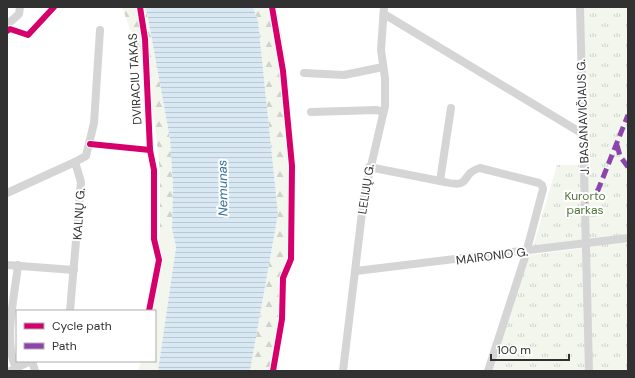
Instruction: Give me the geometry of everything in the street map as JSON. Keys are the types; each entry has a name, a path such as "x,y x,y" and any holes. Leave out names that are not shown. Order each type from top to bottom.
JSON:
{"street":[{"path":"7,25 19,14 20,7"},
{"name":"J. BASANAVIČIAUS G.","path":"580,7 589,371"},
{"path":"384,10 583,134"},
{"name":"LELIJŲ G.","path":"343,371 364,196 369,167 385,99 384,67 381,50 384,10"},
{"path":"7,193 86,156 94,123 100,30"},
{"path":"304,73 344,75 384,67"},
{"path":"440,181 451,108"},
{"path":"311,112 378,110 383,112"},
{"name":"KALNŲ G.","path":"70,310 82,182 75,162"},
{"path":"369,167 459,185 463,183 473,172 480,168 542,185 543,189 526,252 488,371"},
{"name":"MAIRONIO G.","path":"356,271 526,252 628,238"},
{"path":"7,265 74,270"},
{"path":"18,265 10,338 13,370 29,362"}],"green space":[{"path":"122,7 145,7 148,18 170,139 173,186 172,229 160,231 160,172 155,125 143,64"},
{"path":"253,7 276,7 286,60 289,261 281,277 278,318 269,371 250,371 278,214 258,21"},
{"name":"Kurorto parkas","path":"584,7 628,7 628,371 592,371 589,240 533,247 557,165 586,165"},
{"path":"172,229 176,247 158,371 138,371 141,362 156,362 156,310 152,310 160,231"},
{"path":"584,248 586,371 485,371 530,255"}],"water":[{"name":"Nemunas","path":"145,7 253,7 258,21 278,214 250,371 158,371 176,247 172,229 173,186 170,139"}],"marked path":[{"path":"585,201 598,190 628,115"},
{"path":"617,145 620,156 628,167"}],"cycle path":[{"path":"7,31 10,29 28,35 54,7"},
{"name":"DVIRACIU TAKAS","path":"140,7 145,39 150,150 154,170 154,239 159,260 149,310"},
{"path":"272,7 283,71 292,166 291,259 283,278 282,319 273,371"},
{"path":"90,144 150,150"}]}
